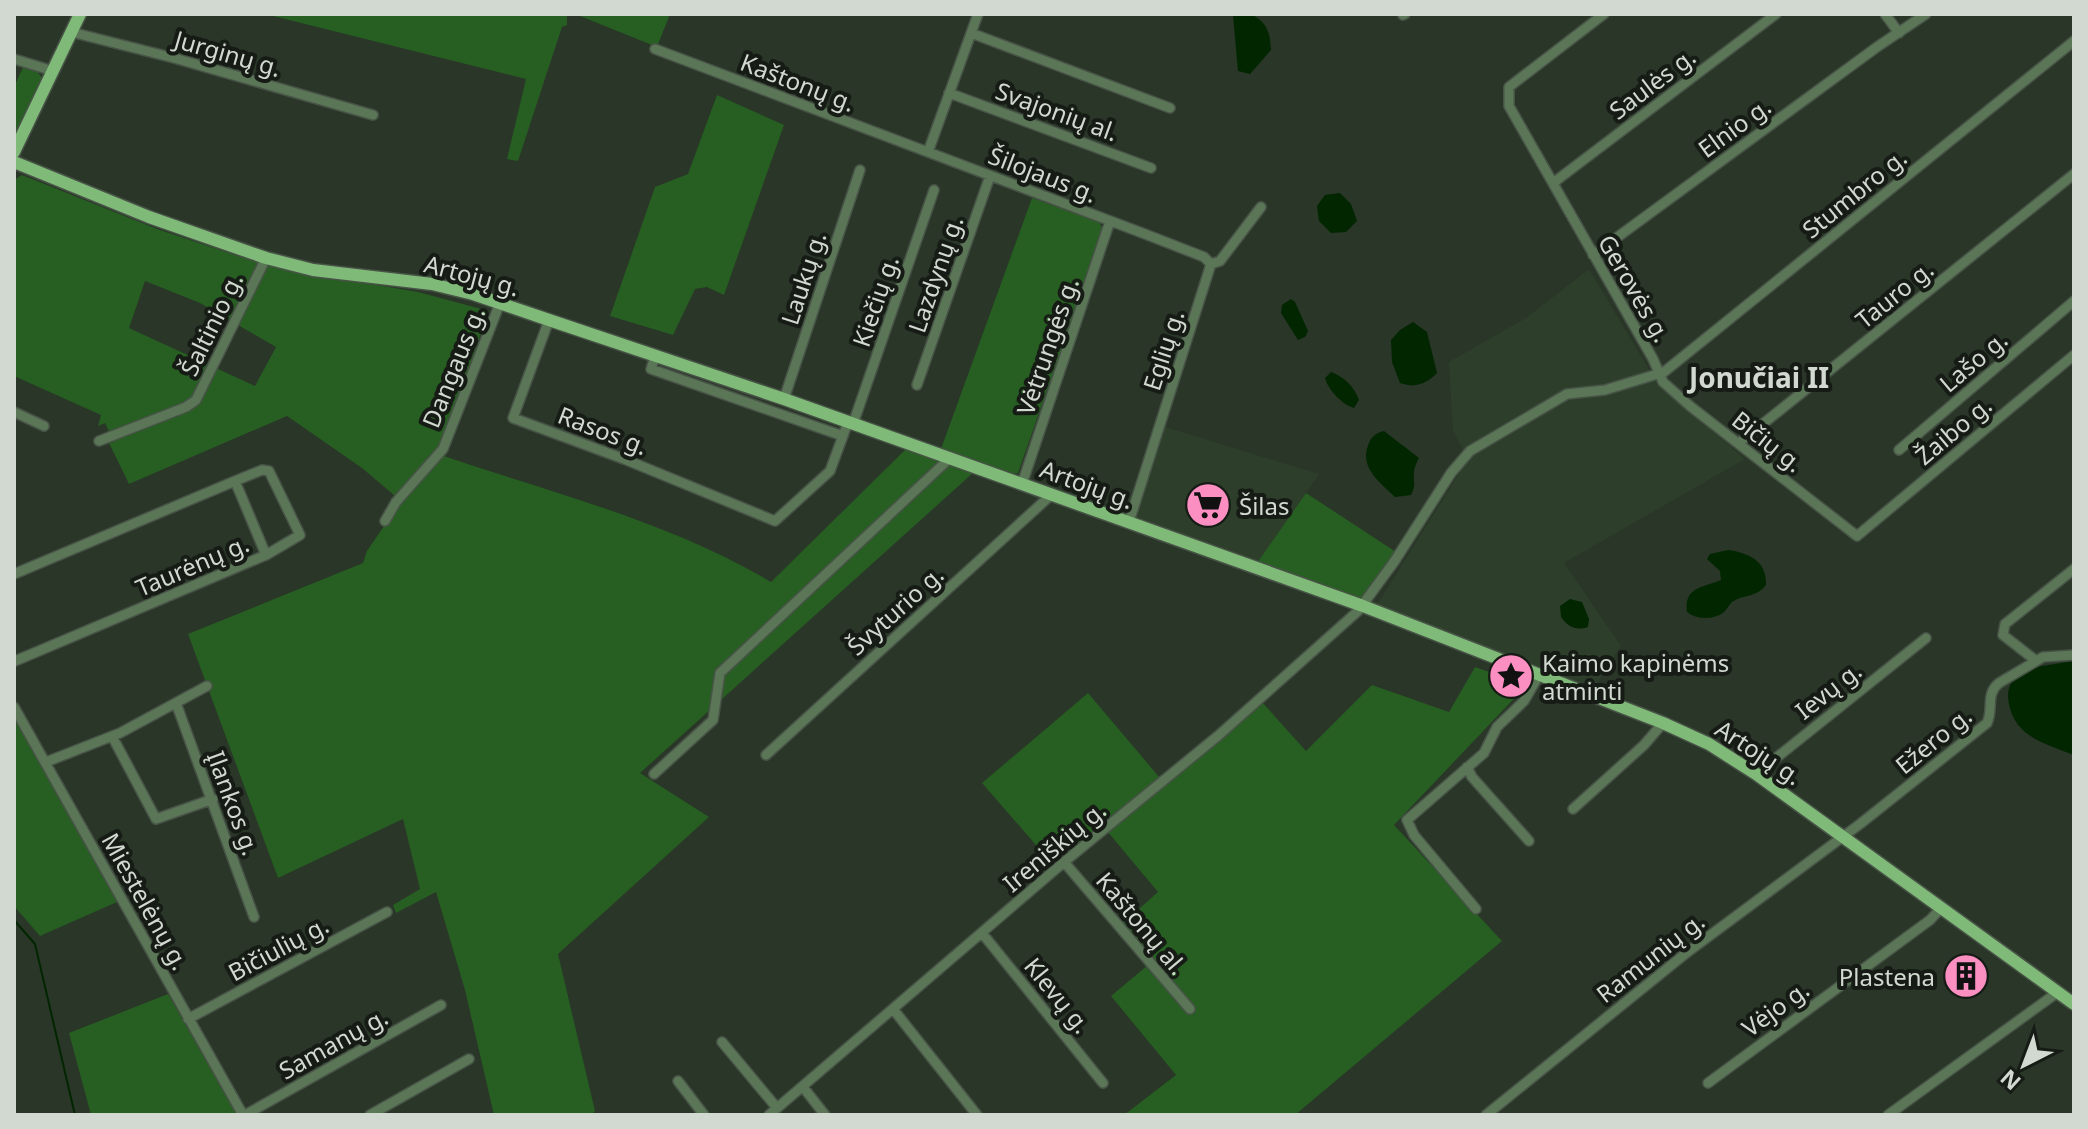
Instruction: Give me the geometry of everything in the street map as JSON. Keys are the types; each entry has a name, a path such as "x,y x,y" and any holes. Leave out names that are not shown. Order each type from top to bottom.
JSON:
{"main road":[{"path":"14,152 80,14"},
{"name":"Artojų g.","path":"14,162 149,217 266,258 313,270 432,284 500,303 784,399 1363,606 1663,723 1709,744 1756,774 2074,1004"}],"street":[{"path":"928,152 978,14"},
{"name":"Gerovės g.","path":"1363,606 1451,473 1470,451 1567,394 1605,390 1658,374 1653,359 1509,106 1509,87 1604,14"},
{"name":"Saulės g.","path":"1553,183 1776,14"},
{"path":"1885,14 1899,33"},
{"name":"Elnio g.","path":"1593,255 1926,14"},
{"name":"Jurginų g.","path":"71,32 373,115"},
{"path":"971,33 1170,108"},
{"name":"Stumbro g.","path":"1658,374 2074,41"},
{"name":"Kaštonų g.","path":"655,49 928,152"},
{"path":"14,59 53,71"},
{"name":"Svajonių al.","path":"949,93 1151,168"},
{"name":"Šilojaus g.","path":"928,152 1204,257 1211,264"},
{"name":"Laukų g.","path":"784,399 860,170"},
{"name":"Tauro g.","path":"1739,443 2074,174"},
{"name":"Lazdynų g.","path":"917,385 990,176"},
{"name":"Kiečių g.","path":"775,521 830,471 851,423 934,190"},
{"name":"Eglių g.","path":"1129,522 1211,264 1220,261 1261,207"},
{"name":"Vėtrungės g.","path":"1022,484 1110,221"},
{"name":"Šaltinio g.","path":"99,441 186,407 196,400 266,258"},
{"name":"Lašo g.","path":"1899,450 2074,301"},
{"name":"Dangaus g.","path":"385,521 396,502 443,449 500,303"},
{"name":"Rasos g.","path":"549,320 513,418 624,459 775,521"},
{"name":"Žaibo g.","path":"1857,536 2074,355"},
{"path":"655,356 651,369 843,436"},
{"name":"Bičių g.","path":"1658,374 1690,406 1857,536"},
{"path":"14,412 44,426"},
{"path":"654,774 713,720 720,673 950,458"},
{"path":"14,574 262,470 269,471 300,535 266,555"},
{"name":"Taurėnų g.","path":"14,661 266,555 235,481"},
{"name":"Švyturio g.","path":"766,755 1051,495"},
{"path":"2035,660 2003,635 2005,624 2074,569"},
{"name":"Ireniškių g.","path":"773,1112 1064,862 1219,735 1363,606"},
{"name":"Ievų g.","path":"1756,774 1926,638"},
{"name":"Ežero g.","path":"1843,836 1987,723 1993,688 2035,660 2074,655"},
{"path":"1476,909 1414,835 1407,820 1484,753 1497,727 1524,701 1539,675"},
{"path":"46,762 112,736 207,686"},
{"name":"Įlankos g.","path":"176,703 254,917"},
{"name":"Miestelėnų g.","path":"14,707 244,1115"},
{"path":"1573,809 1644,745 1663,723"},
{"path":"112,736 156,819 213,799"},
{"path":"1467,767 1472,777 1529,841"},
{"name":"Ramunių g.","path":"1486,1115 1685,954 1843,836"},
{"name":"Kaštonų al.","path":"1064,862 1190,1009"},
{"name":"Vėjo g.","path":"1708,1083 1930,920 1942,907"},
{"name":"Bičiulių g.","path":"188,1019 387,912"},
{"name":"Klevų g.","path":"982,933 1103,1083"},
{"path":"1888,1115 2058,992"},
{"name":"Samanų g.","path":"244,1115 441,1005"},
{"path":"893,1009 977,1115"},
{"path":"722,1042 773,1112"},
{"path":"370,1115 469,1059"},
{"path":"678,1081 704,1115"},
{"path":"803,1087 825,1115"}],"shaded area":[{"path":"265,14 567,14 567,25 562,27 518,161 507,159 526,79"},
{"path":"575,14 670,14 657,47"},
{"path":"1251,14 1267,29 1271,50 1250,74 1238,71 1233,15"},
{"path":"24,65 37,71 42,78 14,142 14,87"},
{"path":"717,95 784,125 724,295 707,287 695,289 673,335 610,316 655,187 688,174"},
{"path":"22,175 157,229 244,258 318,275 418,292 489,311 438,454 651,525 733,561 771,582 906,449 974,472 640,773 709,817 558,954 595,1111 591,1115 494,1115 465,990 436,892 396,913 393,905 420,889 403,819 278,878 188,634 363,563 367,551 401,501 362,468 287,416 129,484 109,443 114,442 105,423 98,426 101,415 14,376 14,180","holes":["145,281 200,303 276,347 255,386 129,328"]},
{"path":"1340,193 1351,204 1357,221 1346,232 1331,233 1319,221 1317,206 1325,195"},
{"path":"1032,198 1099,222 1103,230 1018,473 1014,474 941,449"},
{"path":"1589,269 1657,383 1745,459 1564,563 1621,646 1592,691 1377,605 1468,459 1453,431 1449,362 1526,318"},
{"path":"1291,299 1308,331 1305,337 1298,340 1281,313 1282,305"},
{"path":"1413,322 1427,332 1437,373 1424,383 1410,385 1400,383 1392,362 1391,340"},
{"path":"1331,372 1344,379 1354,390 1359,400 1354,408 1329,387 1325,378"},
{"path":"1162,426 1319,474 1257,563 1136,517 1135,511"},
{"path":"1384,431 1419,458 1411,495 1395,497 1368,467 1366,452 1371,438"},
{"path":"1306,493 1396,552 1361,600 1257,563"},
{"path":"1728,550 1743,553 1760,564 1766,585 1758,592 1732,602 1724,612 1711,618 1691,615 1687,612 1687,604 1691,593 1721,580 1720,571 1707,559 1710,554"},
{"path":"1570,599 1582,602 1589,619 1588,627 1573,627 1561,617 1560,606"},
{"path":"2074,661 2074,755 2025,732 2012,715 2008,694 2013,680 2036,667"},
{"path":"1475,667 1527,685 1394,825 1502,941 1295,1115 1124,1115 1176,1075 1111,996 1154,960 1123,923 1158,892 1107,831 1262,702 1306,751 1372,685 1449,712"},
{"path":"1088,693 1160,778 1055,867 982,783"},
{"path":"14,718 117,902 40,936 14,906"},
{"path":"168,994 237,1115 91,1115 69,1033"}],"waterway":[{"path":"14,920 35,944 75,1115"}],"place":[{"name":"Šilas","path":"1208,505"},
{"name":"Kaimo kapinėms atminti","path":"1511,676"},
{"name":"Plastena","path":"1966,976"}],"district":[{"name":"Jonučiai II","path":"1759,377"}]}
